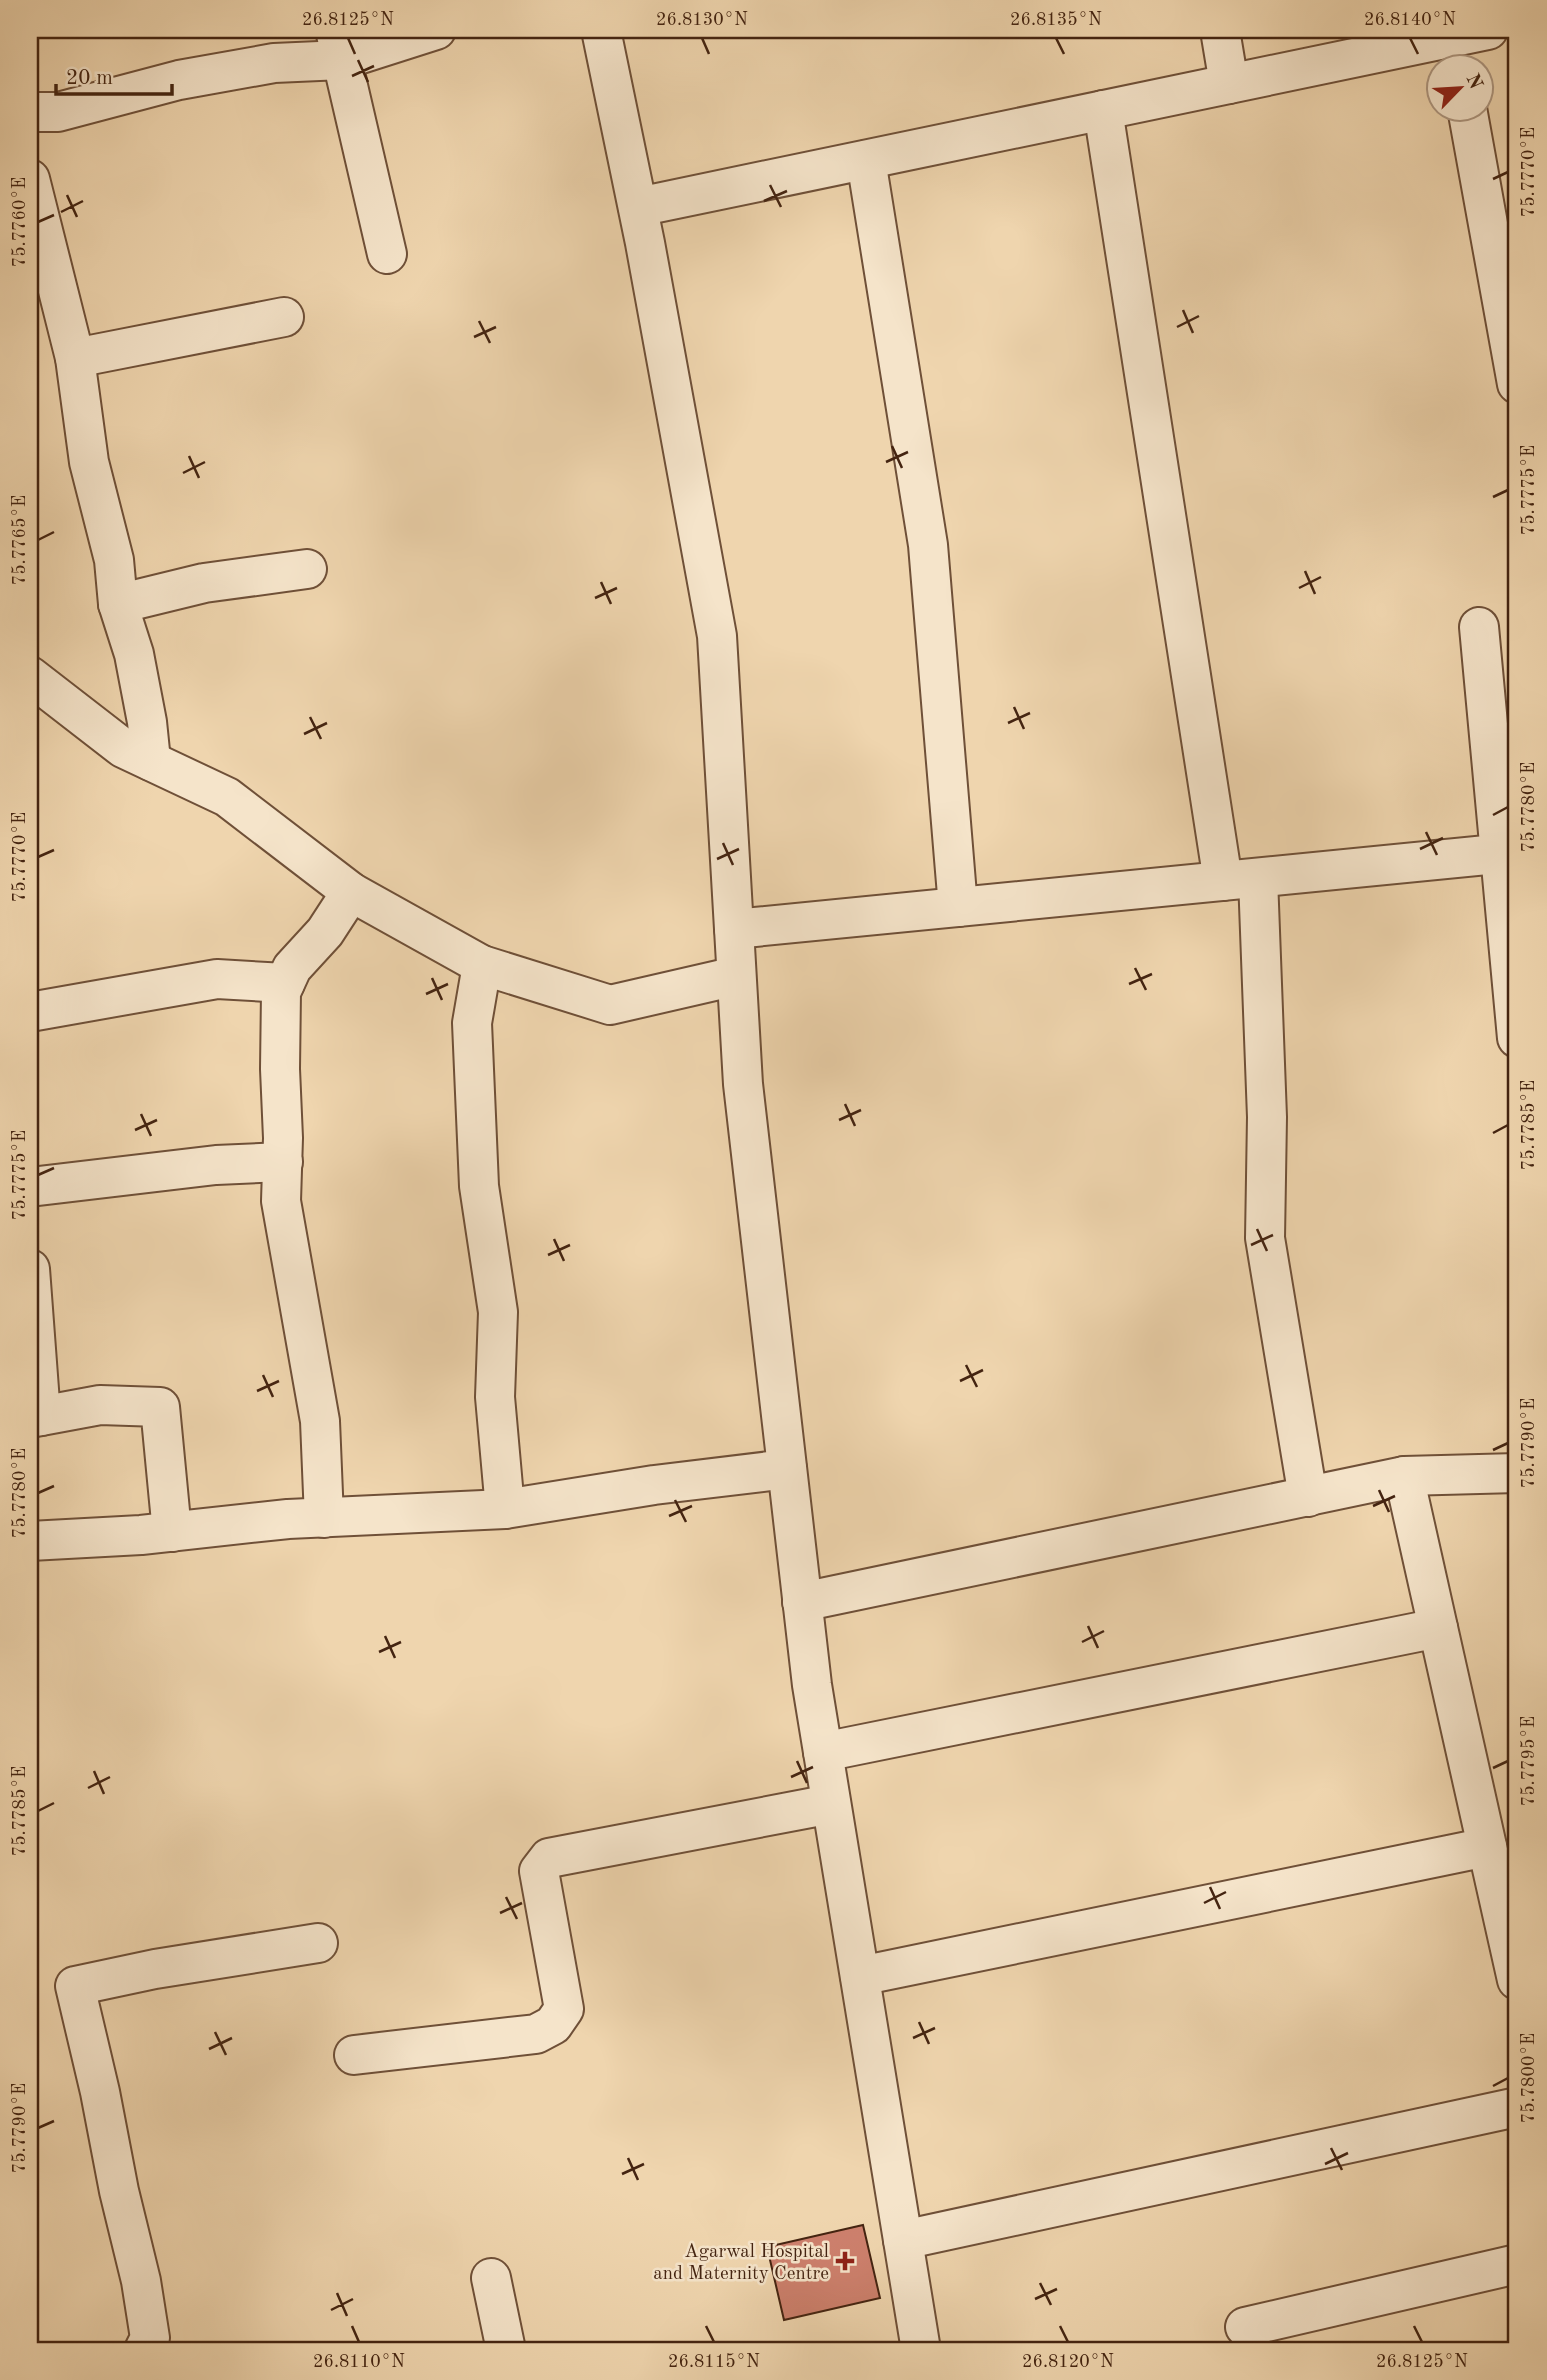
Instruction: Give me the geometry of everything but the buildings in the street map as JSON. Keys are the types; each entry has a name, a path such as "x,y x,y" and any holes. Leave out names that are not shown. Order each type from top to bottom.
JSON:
{"street":[{"path":"30,112 58,113 179,80 274,62 339,45 436,30"},
{"path":"601,30 638,207 717,636 743,1084 802,1602 822,1752 921,2350"},
{"path":"1220,30 1229,83"},
{"path":"638,207 1229,83 1463,41"},
{"path":"339,45 387,254"},
{"path":"1103,110 1241,879 1267,1117 1265,1238 1308,1497"},
{"path":"1469,122 1517,384"},
{"path":"866,160 929,545 958,907"},
{"path":"30,179 75,358 89,462 114,560 118,604 134,654 147,722 151,761"},
{"path":"75,358 284,317"},
{"path":"118,604 204,583 307,569"},
{"path":"1479,627 1509,853 1517,1038"},
{"path":"30,676 123,748 227,797 351,892 482,965 610,1005 736,976"},
{"path":"734,929 1509,853"},
{"path":"324,1518 320,1422 281,1201 281,992 292,968 326,932 351,892"},
{"path":"482,965 472,1023 479,1186 498,1312 495,1397 505,1509"},
{"path":"30,1012 217,979 285,983"},
{"path":"30,1187 216,1166 283,1162"},
{"path":"30,1269 36,1417 100,1405 160,1407 172,1532"},
{"path":"30,1541 172,1532 288,1519 505,1509 654,1485 787,1469"},
{"path":"802,1602 1404,1476 1517,1473"},
{"path":"1404,1476 1488,1847 1507,1890 1517,1980"},
{"path":"822,1752 1438,1628"},
{"path":"354,2055 536,2034 553,2025 564,2009 539,1871 549,1858 831,1804"},
{"path":"860,1976 1488,1847"},
{"path":"144,2350 149,2338 141,2281 75,1986 155,1969 318,1943"},
{"path":"903,2240 1517,2107"},
{"path":"1245,2327 1517,2264"},
{"path":"491,2278 506,2350"}],"place":[{"name":"Agarwal Hospital and Maternity Centre","path":"845,2261"}]}
